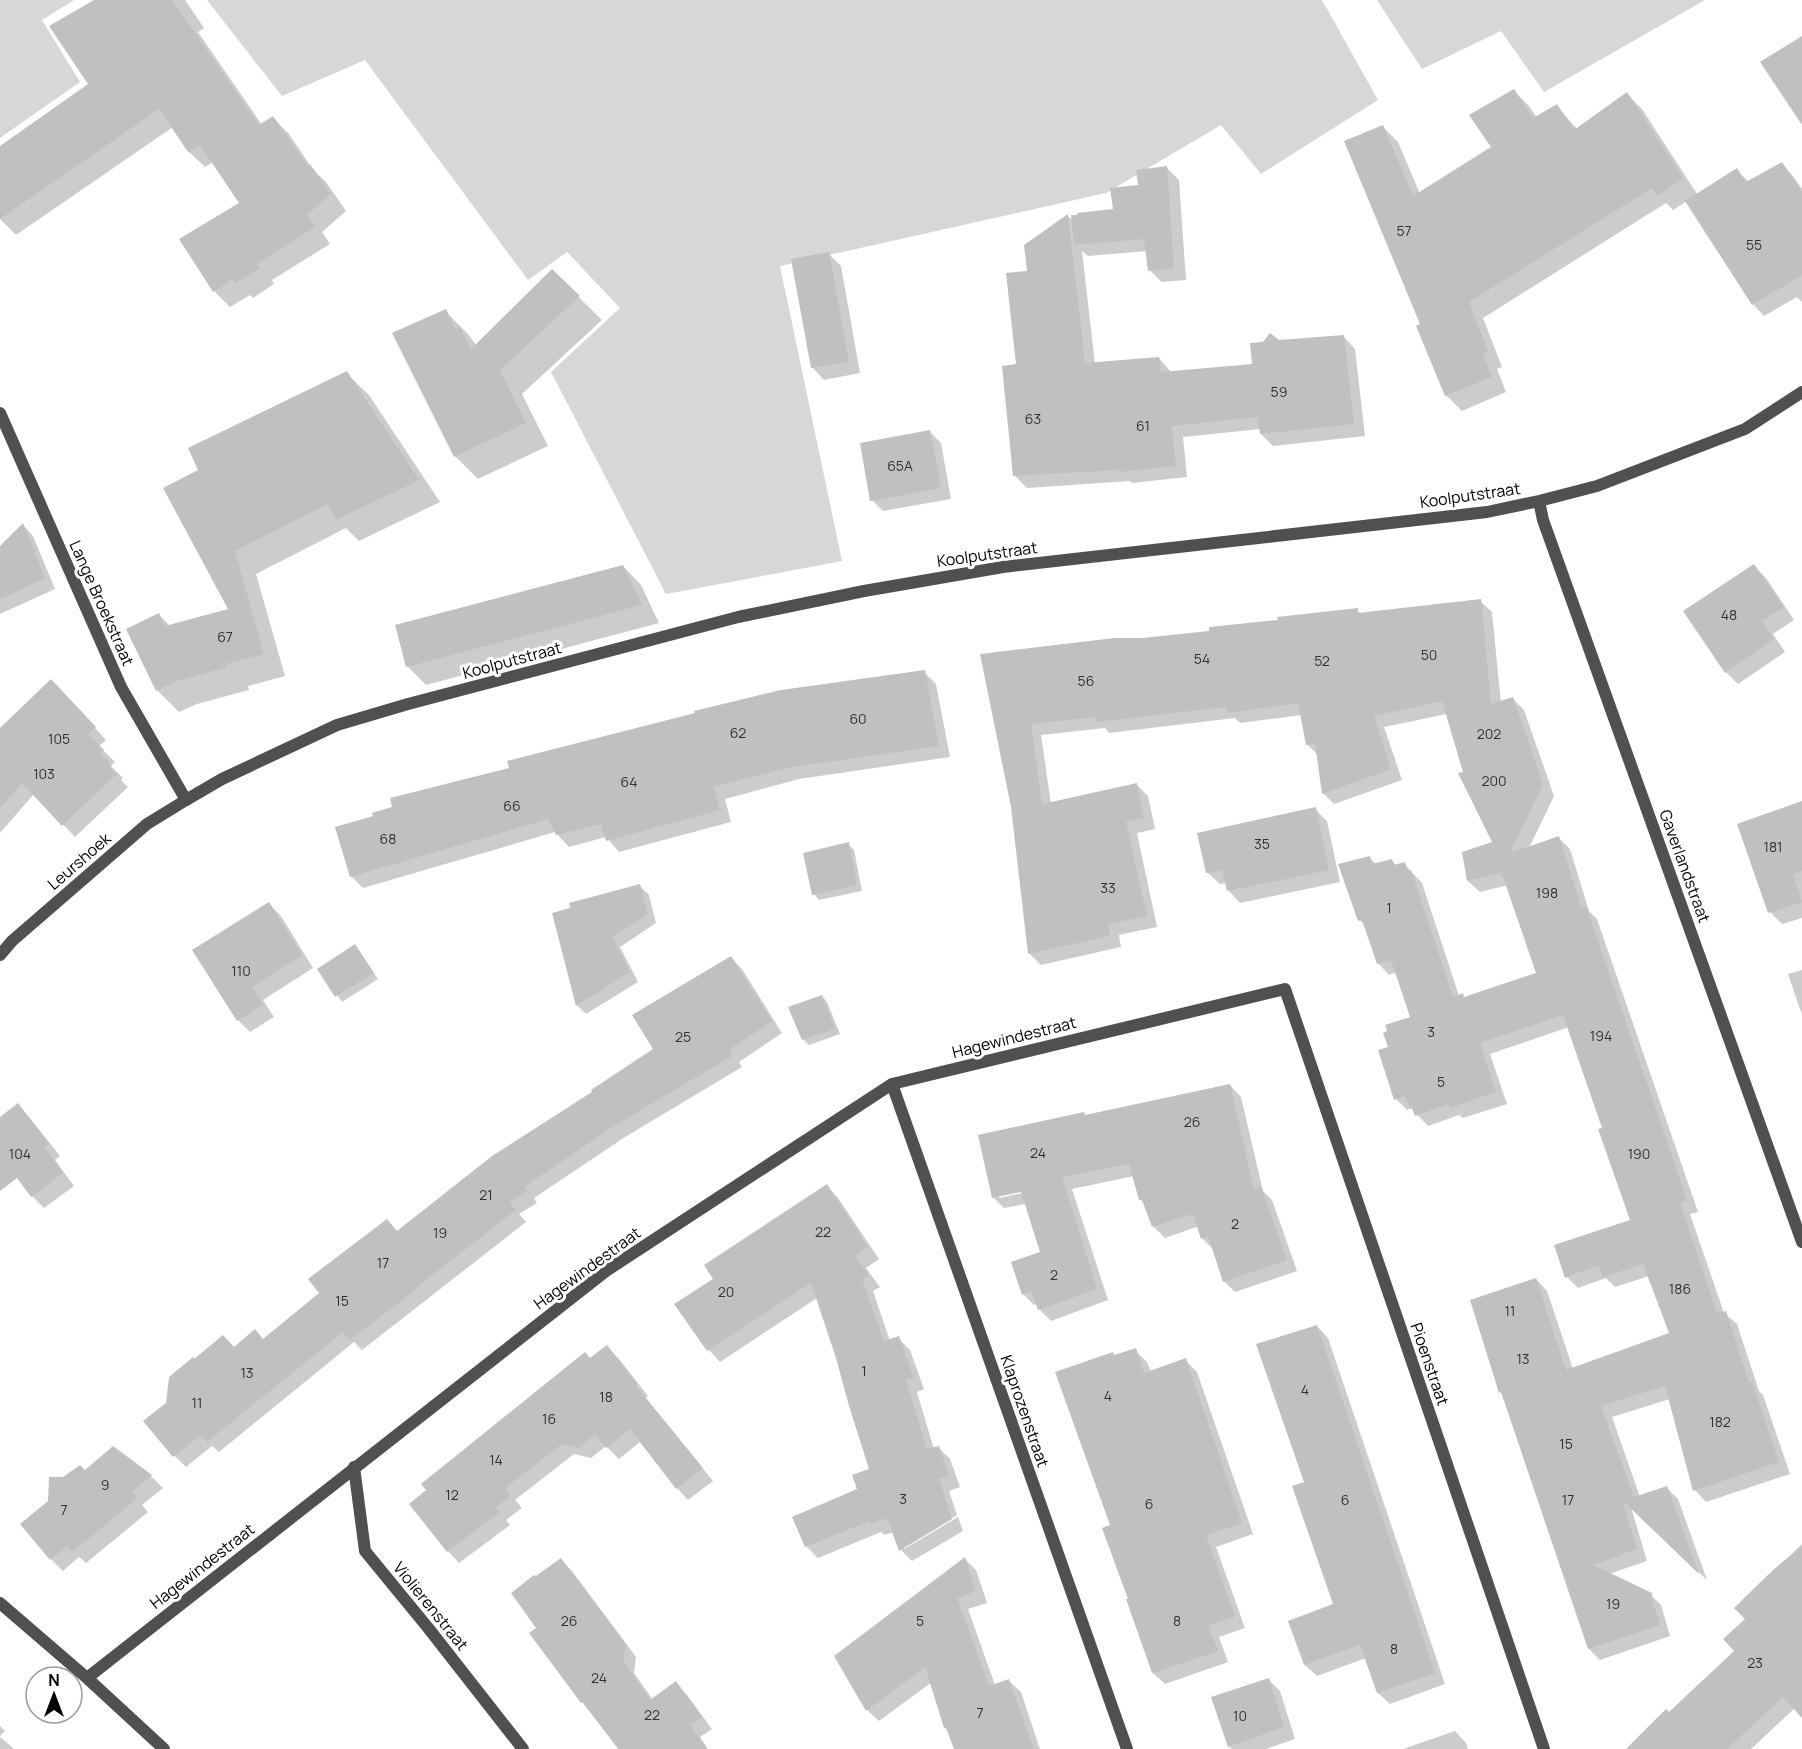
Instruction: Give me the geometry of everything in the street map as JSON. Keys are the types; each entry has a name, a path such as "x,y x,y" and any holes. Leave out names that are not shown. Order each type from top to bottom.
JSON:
{"street":[{"name":"Koolputstraat","path":"186,800 222,779 337,725 408,704 738,617 864,591 1003,567 1487,512 1597,486 1745,429 1802,392"},
{"name":"Lange Broekstraat","path":"0,413 121,687 186,800"},
{"name":"Gaverlandstraat","path":"1539,501 1551,542 1802,1242"},
{"name":"Leurshoek","path":"0,955 12,941 147,824 186,800"},
{"name":"Hagewindestraat","path":"87,1678 606,1271 892,1084 1285,989"},
{"name":"Pioenstraat","path":"1285,989 1544,1749"},
{"name":"Klaprozenstraat","path":"892,1084 1127,1749"},
{"name":"Violierenstraat","path":"354,1467 365,1551 523,1749"},
{"path":"0,1603 87,1678 164,1749"}],"shaded area":[{"path":"0,0 74,0 42,20 80,82 0,138"},
{"path":"207,0 1322,0 1378,100 1261,174 1221,125 1106,193 780,266 842,561 666,594 551,372 620,308 567,252 528,280 365,60 282,96"},
{"path":"1377,0 1705,0 1544,92 1501,31 1422,69"}],"building":[{"path":"94,0 172,0 259,125 273,116 331,194 307,215 315,227 257,264 260,268 236,283 233,279 213,292 179,239 239,203 200,145 188,152 159,109 0,219 0,146 88,84 49,26"},
{"path":"1802,36 1802,125 1760,62"},
{"path":"1514,89 1533,118 1557,104 1574,130 1627,92 1683,178 1657,196 1652,188 1469,302 1488,352 1483,354 1492,377 1445,396 1416,326 1420,324 1344,141 1383,125 1413,196 1491,147 1469,115"},
{"path":"1782,162 1802,192 1802,275 1752,305 1685,201 1737,168 1746,182"},
{"path":"1167,166 1174,268 1148,271 1144,239 1074,245 1071,215 1113,209 1110,188 1138,185 1136,170"},
{"path":"1068,214 1085,363 1159,357 1161,372 1252,364 1250,343 1263,342 1270,333 1279,340 1344,335 1354,424 1260,434 1258,417 1172,426 1176,466 1118,472 1118,470 1013,476 1002,366 1016,364 1006,273 1027,271 1024,245"},
{"path":"829,252 849,362 811,368 791,259"},
{"path":"552,269 580,296 500,370 526,423 454,457 392,333 446,309 455,329 460,327 471,349"},
{"path":"347,371 419,480 336,520 328,504 235,551 264,654 226,664 227,667 174,682 156,691 126,629 159,613 165,626 228,609 163,488 198,470 188,448"},
{"path":"930,430 941,488 870,501 860,443"},
{"path":"23,523 45,578 0,599 0,546"},
{"path":"1754,564 1784,607 1762,621 1774,639 1725,673 1683,611"},
{"path":"623,565 642,605 406,667 395,625"},
{"path":"1481,599 1491,704 1513,697 1543,784 1510,853 1559,836 1581,907 1586,906 1687,1200 1680,1203 1717,1313 1726,1311 1749,1383 1752,1382 1779,1462 1693,1491 1665,1386 1601,1406 1634,1497 1667,1486 1699,1574 1622,1500 1637,1549 1593,1565 1652,1593 1660,1625 1588,1649 1501,1392 1499,1393 1470,1300 1536,1278 1566,1370 1669,1333 1643,1264 1603,1277 1599,1265 1565,1278 1554,1245 1630,1220 1598,1129 1602,1128 1563,1015 1480,1043 1496,1092 1450,1108 1449,1104 1415,1116 1405,1096 1394,1100 1378,1050 1388,1047 1383,1033 1387,1031 1385,1025 1410,1017 1391,960 1377,964 1362,920 1358,921 1338,864 1370,856 1372,864 1392,859 1394,865 1405,862 1408,871 1411,870 1453,997 1463,993 1464,997 1536,973 1501,871 1467,881 1462,852 1492,842 1458,773 1463,772 1442,701 1374,716 1391,769 1322,794 1315,743 1306,745 1298,703 1228,713 1226,707 1096,722 1096,717 1031,724 1042,804 1137,783 1144,818 1126,822 1147,916 1108,924 1110,936 1028,954 1011,807 980,654 1114,638 1142,638 1209,631 1209,627 1358,608 1358,613"},
{"path":"925,670 939,746 786,768 714,787 720,810 606,841 601,824 556,835 548,819 350,877 335,827 373,816 372,813 392,807 390,798 509,768 507,761 781,690"},
{"path":"51,679 96,727 88,734 104,750 100,753 117,774 62,826 22,783 0,808 0,728"},
{"path":"1802,801 1802,871 1793,874 1802,902 1768,913 1737,824"},
{"path":"1316,807 1329,870 1227,891 1222,870 1206,873 1197,833"},
{"path":"849,842 857,885 812,895 803,853"},
{"path":"640,884 648,914 612,937 630,972 576,1006 552,913 570,908 569,903"},
{"path":"269,902 302,955 252,987 263,1004 237,1021 192,950"},
{"path":"355,944 374,973 335,997 317,969"},
{"path":"731,956 772,1021 729,1050 732,1056 614,1126 524,1187 527,1191 509,1202 516,1210 418,1288 350,1340 343,1332 207,1442 200,1436 173,1457 143,1421 166,1403 169,1377 223,1335 234,1347 255,1329 263,1339 319,1293 308,1279 387,1219 397,1231 492,1156 592,1092 591,1090 653,1049 632,1015"},
{"path":"822,995 835,1029 802,1040 788,1007"},
{"path":"1230,1084 1254,1190 1261,1187 1287,1260 1223,1282 1208,1236 1201,1239 1193,1214 1152,1227 1142,1200 1139,1200 1129,1164 1062,1177 1097,1289 1038,1310 1031,1291 1022,1295 1011,1262 1040,1252 1021,1192 992,1198 978,1135"},
{"path":"18,1103 49,1144 44,1147 63,1173 31,1197 17,1178 0,1191 0,1117"},
{"path":"827,1184 868,1247 855,1256 869,1275 862,1279 884,1341 899,1336 913,1377 906,1380 927,1449 939,1446 949,1476 939,1479 952,1519 899,1551 887,1518 871,1524 870,1521 805,1547 792,1517 857,1489 852,1475 869,1469 811,1283 707,1351 674,1304 713,1279 704,1265"},
{"path":"1317,1325 1435,1673 1377,1693 1360,1645 1304,1665 1288,1621 1333,1604 1292,1486 1304,1482 1256,1344"},
{"path":"607,1345 637,1384 636,1386 703,1468 676,1489 630,1429 606,1448 595,1434 579,1448 562,1444 505,1488 511,1496 495,1508 499,1513 447,1552 409,1504 426,1490 421,1484 585,1352 590,1358"},
{"path":"1136,1348 1144,1373 1186,1358 1242,1523 1206,1535 1235,1617 1208,1625 1218,1651 1152,1673 1102,1528 1110,1525 1055,1372 1113,1352 1114,1355"},
{"path":"113,1446 152,1475 132,1492 137,1499 72,1552 67,1546 50,1560 20,1524 48,1501 49,1477 63,1477 80,1465 85,1470"},
{"path":"1802,1546 1802,1718 1783,1697 1727,1749 1626,1749 1666,1709 1669,1712 1734,1651 1723,1639 1745,1619 1734,1608 1773,1570"},
{"path":"965,1557 976,1591 957,1598 989,1686 1009,1679 1034,1749 954,1749 946,1728 944,1728 925,1667 866,1711 834,1656"},
{"path":"561,1558 626,1644 623,1660 650,1700 676,1681 702,1717 690,1725 707,1749 618,1749 583,1702 581,1703 529,1633 536,1628 511,1593"},
{"path":"1269,1678 1284,1727 1228,1747 1211,1697"}]}
